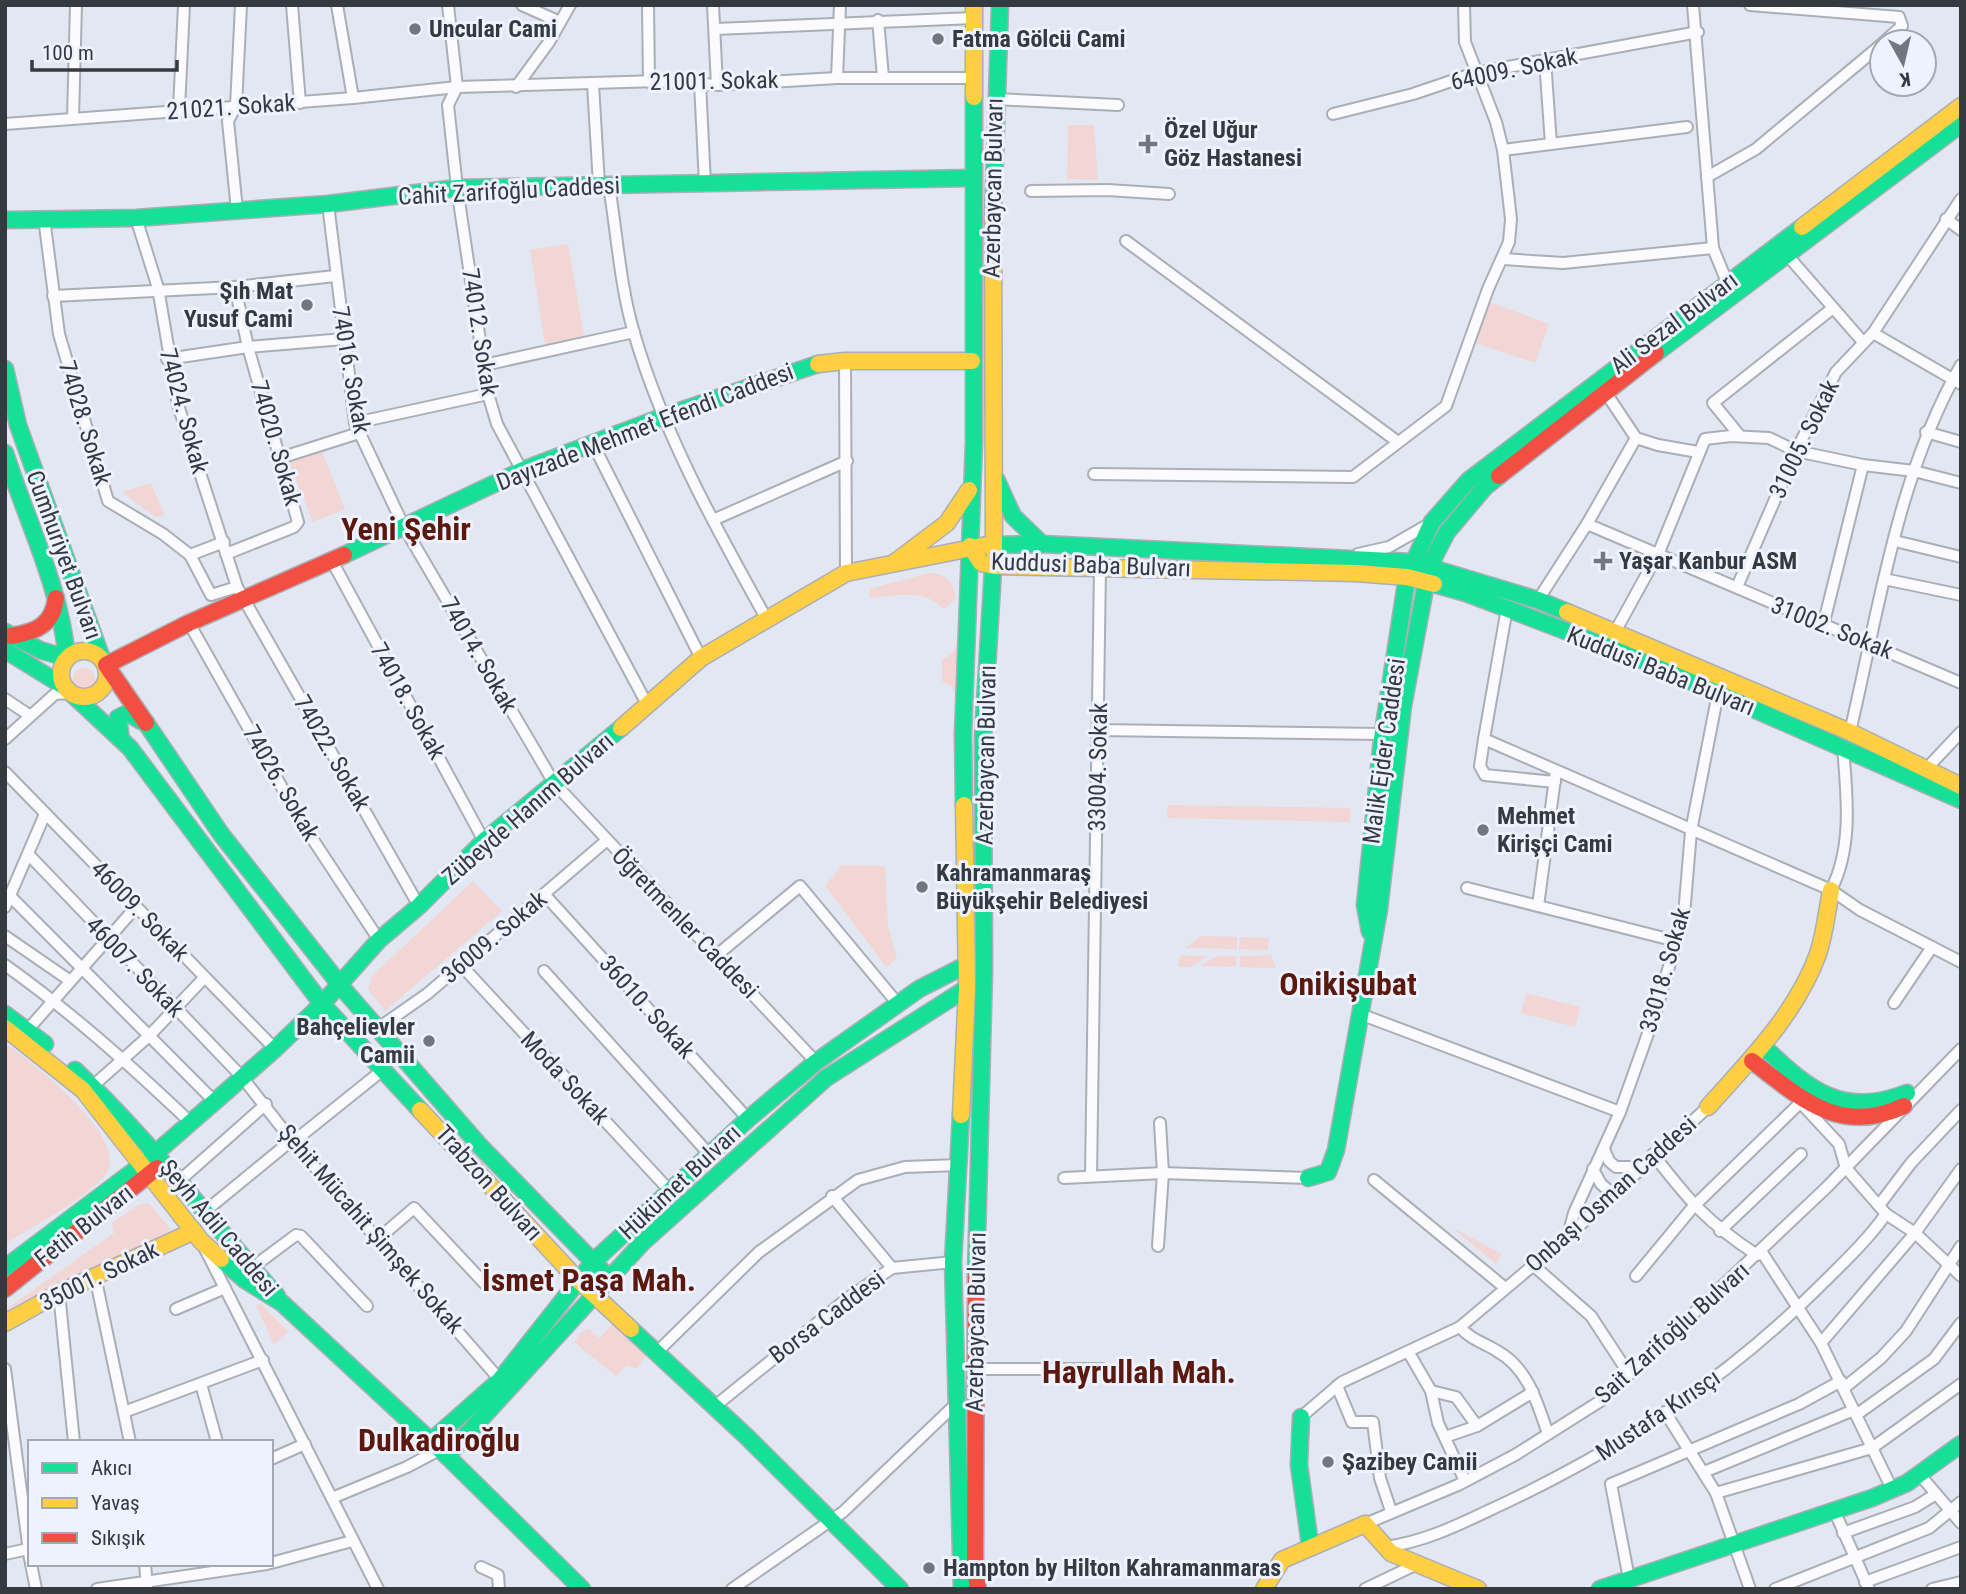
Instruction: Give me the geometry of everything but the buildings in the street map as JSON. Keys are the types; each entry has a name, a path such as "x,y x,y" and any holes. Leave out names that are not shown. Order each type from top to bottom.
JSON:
{"main road":[{"name":"Azerbaycan Bulvarı","path":"978,1589 975,1560 974,1369 984,970 983,736 994,566 991,342 995,99 1000,5"},
{"name":"Azerbaycan Bulvarı","path":"962,1589 960,1430 953,1262 967,988 962,735 972,484 973,11"},
{"name":"Ali Sezal Bulvarı","path":"1409,570 1432,522 1469,480 1961,106"},
{"name":"Ali Sezal Bulvarı","path":"1428,575 1447,532 1485,487 1726,299 1788,256 1961,124"},
{"name":"Cahit Zarifoğlu Caddesi","path":"5,220 136,218 328,204 457,188 972,178"},
{"name":"Dayızade Mehmet Efendi Caddesi","path":"104,662 189,623 241,594 332,561 523,470 806,366 845,361 972,361"},
{"name":"Cumhuriyet Bulvarı","path":"5,369 18,425 104,662"},
{"name":"Cumhuriyet Bulvarı","path":"5,453 9,484 56,592 63,618 67,658"},
{"path":"993,472 1013,516 1042,544"},
{"path":"894,563 950,522 962,509 972,484"},
{"name":"Kuddusi Baba Bulvarı","path":"970,546 1042,544 1339,558 1409,570 1538,600 1850,733 1961,786"},
{"name":"Kuddusi Baba Bulvarı","path":"970,546 981,563 994,566 1356,573 1409,570"},
{"name":"Zübeyde Hanım Bulvarı","path":"153,1164 189,1121 275,1049 322,1004 379,940 419,906 484,841 648,706 701,658 846,573 970,546"},
{"name":"Malik Ejder Caddesi","path":"1371,941 1365,905 1382,734 1409,570"},
{"name":"Kuddusi Baba Bulvarı","path":"1428,575 1466,593 1718,693 1961,800"},
{"name":"Malik Ejder Caddesi","path":"1308,1178 1328,1172 1336,1150 1378,909 1403,706 1428,575"},
{"path":"7,639 43,628 52,620 56,608 56,592"},
{"path":"7,639 67,658"},
{"name":"Trabzon Bulvarı","path":"7,639 121,739 178,807 322,1004 577,1279 657,1352 900,1589"},
{"path":"89,651 104,662 107,680 99,692 85,697 68,690 61,673 67,658 73,653 89,651"},
{"name":"Trabzon Bulvarı","path":"104,662 221,834 377,1029 480,1146 608,1276"},
{"path":"121,739 117,724 123,714 134,715 145,725"},
{"name":"Onbaşı Osman Caddesi","path":"1708,1107 1752,1061 1797,1000 1819,953 1831,890"},
{"name":"Hükümet Bulvarı","path":"439,1449 500,1380 577,1279 668,1190 816,1062 919,989 966,965"},
{"name":"Hükümet Bulvarı","path":"439,1449 608,1276 826,1078 967,988"},
{"path":"5,1014 83,1090 153,1164"},
{"path":"5,1028 24,1034 94,1085 153,1164"},
{"path":"1764,1046 1797,1078 1825,1095 1851,1104 1872,1106 1905,1099"},
{"path":"1752,1061 1799,1100 1830,1112 1873,1120 1889,1115 1905,1099"},
{"name":"Şeyh Adil Caddesi","path":"153,1164 178,1182 282,1303 439,1449 578,1588"},
{"name":"Şeyh Adil Caddesi","path":"153,1164 198,1236 245,1280 282,1303"},
{"name":"Fetih Bulvarı","path":"5,1268 153,1164"},
{"name":"Fetih Bulvarı","path":"5,1289 153,1164"},
{"name":"35001. Sokak","path":"5,1323 95,1276 198,1236"},
{"path":"1301,1417 1296,1452 1300,1504 1310,1545"},
{"path":"1600,1589 1735,1546 1892,1489 1920,1475 1961,1444"},
{"path":"1365,1524 1385,1548 1415,1565 1478,1589"},
{"name":"Sait Zarifoğlu Bulvarı","path":"1264,1589 1282,1560 1310,1545 1365,1524"}],"street":[{"path":"74,118 76,5"},
{"path":"179,109 184,5"},
{"path":"237,210 228,121 236,106 241,5"},
{"path":"292,5 300,103"},
{"path":"337,5 353,98"},
{"name":"74012. Sokak","path":"448,5 457,87 448,105 457,188 488,394 497,424 648,706"},
{"path":"522,5 560,22"},
{"path":"516,87 570,5"},
{"path":"648,5 649,82"},
{"path":"713,5 717,85"},
{"path":"837,78 840,5"},
{"path":"1094,474 1353,477 1446,405 1488,289 1509,242 1511,219 1503,150 1496,122 1465,42 1464,5"},
{"path":"1750,5 1894,15 1899,17 1902,26 1900,28"},
{"path":"1694,8 1713,248 1727,282"},
{"path":"715,29 878,20 973,11"},
{"path":"878,20 883,77"},
{"name":"64009. Sokak","path":"1333,114 1413,94 1475,73 1698,32"},
{"path":"1707,177 1756,149 1868,56"},
{"path":"1545,60 1550,144"},
{"name":"21001. Sokak","path":"457,87 649,82 717,85 883,77 972,78"},
{"path":"700,83 705,184"},
{"path":"593,84 604,185 634,332 665,416 713,520 766,618"},
{"name":"21021. Sokak","path":"5,124 179,109 300,103 457,87"},
{"path":"995,99 1118,105"},
{"path":"1503,150 1687,127"},
{"path":"1031,191 1108,190 1170,194"},
{"name":"31005. Sokak","path":"1737,587 1796,452 1836,372 1873,333 1961,199"},
{"name":"74016. Sokak","path":"328,204 335,276 357,428 404,527"},
{"name":"74028. Sokak","path":"44,218 59,334 108,501 163,534 190,555 211,595 241,594"},
{"name":"74024. Sokak","path":"136,218 158,288 167,359 193,459 241,594"},
{"path":"1946,219 1961,230"},
{"path":"1126,241 1398,442"},
{"path":"1503,259 1563,263 1713,248"},
{"path":"1788,256 1863,342"},
{"path":"53,296 158,288 235,287 335,276"},
{"name":"74020. Sokak","path":"226,554 294,527 298,522 248,346 235,287"},
{"path":"1740,436 1713,403 1833,308"},
{"path":"484,365 634,332"},
{"path":"1873,333 1956,382"},
{"path":"167,359 248,346 344,338"},
{"path":"845,361 846,573"},
{"path":"1850,733 1884,579 1913,471 1926,432 1956,382 1961,365"},
{"path":"1606,393 1636,438 1698,452"},
{"path":"280,458 357,428 488,394"},
{"path":"1926,432 1961,442"},
{"path":"1615,632 1659,552 1705,439 1740,436 1769,438 1796,452 1913,471 1961,483"},
{"path":"1538,600 1587,524 1636,438"},
{"path":"593,443 701,658"},
{"path":"713,520 847,461"},
{"path":"1823,626 1863,465"},
{"path":"1339,558 1389,547 1432,522"},
{"name":"31002. Sokak","path":"1587,524 1659,552 1823,626 1871,643 1961,683"},
{"name":"74014. Sokak","path":"404,527 554,783"},
{"path":"1895,541 1961,557"},
{"path":"190,555 224,542"},
{"name":"74018. Sokak","path":"332,561 484,841"},
{"name":"33004. Sokak","path":"1091,1176 1100,568"},
{"path":"1884,579 1961,595"},
{"name":"74022. Sokak","path":"241,594 419,906"},
{"path":"1507,608 1480,766 1485,775 1556,776"},
{"name":"74026. Sokak","path":"189,623 302,823 379,940"},
{"path":"5,739 55,694 68,690"},
{"name":"33018. Sokak","path":"1568,1236 1593,1169 1620,1112 1656,1011 1684,915 1691,831 1718,693"},
{"path":"5,699 29,715"},
{"path":"1098,730 1382,734"},
{"path":"1927,768 1961,732"},
{"path":"1484,739 1556,776 1831,890 1860,910 1961,962"},
{"path":"1831,890 1840,872 1846,832 1843,748"},
{"name":"46009. Sokak","path":"5,772 275,1049"},
{"path":"1538,906 1556,776"},
{"name":"Öğretmenler Caddesi","path":"554,783 816,1062"},
{"path":"45,814 8,901 82,965 213,1100"},
{"name":"36009. Sokak","path":"377,1029 461,965 607,841"},
{"name":"46007. Sokak","path":"29,855 242,1077"},
{"path":"717,955 800,886 898,1004"},
{"path":"1467,888 1676,941"},
{"name":"36010. Sokak","path":"545,895 748,1119"},
{"path":"24,1034 82,965 136,907"},
{"path":"5,936 69,980"},
{"path":"1894,1003 1932,947"},
{"path":"5,965 53,998 124,1059 189,1121"},
{"name":"Moda Sokak","path":"461,965 668,1190"},
{"path":"544,971 709,1154"},
{"path":"94,1085 150,1035 204,978"},
{"path":"1360,1014 1620,1112"},
{"name":"Sait Zarifoğlu Bulvarı","path":"1365,1524 1465,1481 1515,1455 1602,1400 1846,1168 1961,1038"},
{"name":"Sait Zarifoğlu Bulvarı","path":"1905,1099 1961,1049"},
{"path":"203,1213 384,1069"},
{"name":"Şehit Mücahit Şimşek Sokak","path":"242,1077 293,1141 500,1380"},
{"path":"1636,1276 1693,1207 1799,1100 1839,1144 1846,1168 1883,1209 1915,1233 1961,1276"},
{"path":"178,1182 266,1104"},
{"name":"Onbaşı Osman Caddesi","path":"1301,1417 1337,1386 1460,1327 1504,1287 1534,1266 1568,1236 1653,1154 1708,1107"},
{"name":"Mustafa Kırısçı","path":"1385,1548 1414,1543 1552,1482 1604,1452 1729,1367 1800,1306 1872,1234 1883,1209 1911,1163 1961,1110"},
{"path":"1158,1246 1163,1173 1160,1123"},
{"path":"1604,1149 1609,1161 1616,1167 1641,1167"},
{"path":"1653,1154 1693,1207 1720,1231 1759,1253 1800,1306 1821,1343 1892,1489"},
{"path":"1720,1231 1801,1154"},
{"path":"657,1352 759,1252 832,1196 858,1180 905,1167 960,1165"},
{"path":"1593,1169 1601,1184 1613,1194"},
{"path":"1821,1343 1915,1233 1961,1169"},
{"path":"1064,1178 1163,1173 1308,1178"},
{"path":"1374,1180 1504,1287"},
{"path":"832,1196 892,1268"},
{"path":"378,1239 415,1208 486,1285"},
{"path":"253,1267 296,1235 301,1236 366,1306"},
{"path":"198,1236 378,1589"},
{"path":"1629,1579 1611,1484 1842,1385 1881,1358 1906,1331 1961,1246"},
{"name":"Borsa Caddesi","path":"714,1407 848,1298 892,1268 953,1262"},
{"path":"1534,1266 1591,1316 1629,1374"},
{"path":"95,1276 130,1440"},
{"path":"176,1309 225,1289"},
{"path":"59,1293 74,1440"},
{"path":"1704,1472 1855,1413 1934,1359 1961,1323"},
{"path":"1460,1327 1474,1341 1498,1351 1519,1369 1533,1392 1548,1434"},
{"path":"1409,1353 1431,1391 1433,1406 1465,1481"},
{"path":"124,1412 263,1360"},
{"path":"5,1369 28,1546"},
{"path":"974,1369 1102,1369"},
{"path":"201,1384 216,1440"},
{"path":"1716,1493 1872,1448 1961,1384"},
{"path":"1337,1386 1352,1422 1373,1422 1380,1478 1391,1511"},
{"path":"1431,1391 1456,1397 1477,1426"},
{"path":"1445,1437 1477,1426 1533,1392"},
{"path":"732,1589 848,1507 959,1401"},
{"path":"1665,1412 1716,1493 1750,1589"},
{"path":"940,1419 953,1419 960,1430"},
{"path":"273,1458 305,1444"},
{"path":"332,1498 407,1468 439,1449"},
{"path":"1920,1475 1961,1523"},
{"path":"1843,1533 1915,1507 1936,1494"},
{"path":"1775,1589 1929,1528 1961,1502"},
{"path":"1834,1510 1867,1585 1961,1547"},
{"path":"273,1563 352,1541"},
{"path":"5,1554 28,1554"},
{"path":"1365,1589 1415,1565"},
{"path":"31,1566 36,1589"},
{"path":"145,1566 147,1585"},
{"path":"97,1589 147,1585 246,1567"},
{"path":"481,1567 498,1575 499,1589"},
{"path":"1932,1589 1961,1582"}],"shaded area":[{"path":"1068,125 1094,125 1098,180 1067,179"},
{"path":"568,244 585,341 546,350 530,250"},
{"path":"1489,302 1549,324 1535,363 1475,343"},
{"path":"321,449 345,509 313,522 289,462"},
{"path":"151,483 164,515 155,517 122,492"},
{"path":"929,573 944,577 953,588 956,599 944,609 936,602 918,596 870,598 869,589"},
{"path":"961,634 962,703 952,687 942,681 942,660 953,653"},
{"path":"80,668 88,668 95,675 95,683 88,690 80,690 73,683 73,675"},
{"path":"1168,805 1351,808 1350,822 1167,818"},
{"path":"842,865 885,866 888,926 897,959 886,967 825,886"},
{"path":"473,881 502,911 385,1011 368,989 372,976"},
{"path":"1201,936 1237,937 1237,949 1185,948"},
{"path":"1240,937 1269,938 1268,950 1239,949"},
{"path":"1180,955 1208,956 1191,967 1178,967"},
{"path":"1271,955 1276,968 1240,967 1240,956"},
{"path":"1217,956 1236,956 1236,967 1200,966"},
{"path":"1526,993 1580,1007 1575,1027 1521,1013"},
{"path":"5,1043 56,1084 94,1124 106,1144 110,1162 104,1177 84,1195 5,1244"},
{"path":"149,1203 171,1230 5,1316 5,1310 114,1233 112,1223 138,1205"},
{"path":"1455,1230 1502,1254 1496,1264"},
{"path":"260,1303 288,1331 274,1344 256,1306"},
{"path":"613,1324 643,1350 646,1357 637,1368 627,1366 616,1376 574,1342 582,1331 589,1329 599,1338"}],"traffic: fast":[{"path":"993,217 1000,5"},
{"path":"964,805 963,735 974,442 974,97"},
{"path":"1656,353 1961,124"},
{"path":"5,220 136,218 328,204 457,188 972,178"},
{"path":"1370,932 1365,905 1382,739 1407,577 1432,522 1469,480 1802,227"},
{"path":"344,555 523,470 665,416 818,364"},
{"path":"5,369 18,425 102,659"},
{"path":"5,453 50,579 67,658 40,650 5,632"},
{"path":"1308,1178 1328,1172 1336,1150 1379,909 1403,706 1429,567 1447,532 1485,487 1499,476"},
{"path":"996,479 1013,516 1042,544"},
{"path":"987,545 1042,544 1412,562 1538,600 1567,612"},
{"path":"976,1277 984,970 983,736 994,552"},
{"path":"1434,584 1466,593 1642,660 1961,800"},
{"path":"5,650 65,687"},
{"path":"71,693 130,748 322,1004 420,1110"},
{"path":"121,739 118,718 128,713 141,721"},
{"path":"146,723 221,834 345,991 480,1146 608,1277"},
{"path":"5,1268 143,1164 275,1049 322,1004 379,940 419,906 484,841 621,728"},
{"path":"431,1441 500,1380 594,1261 748,1119 816,1062 919,989 966,965"},
{"path":"447,1456 642,1243 826,1078 967,988"},
{"path":"5,1014 45,1044"},
{"path":"1764,1047 1797,1076 1828,1096 1864,1103 1907,1093"},
{"path":"75,1070 154,1152 277,1296"},
{"path":"961,1115 953,1262 962,1589"},
{"path":"221,1259 245,1280 282,1303 447,1456 582,1589"},
{"path":"631,1329 747,1437 900,1589"},
{"path":"1301,1417 1299,1465 1310,1545"},
{"path":"1600,1589 1872,1498 1907,1483 1961,1444"}],"traffic: slow":[{"path":"974,5 974,97"},
{"path":"1802,227 1961,106"},
{"path":"993,217 994,552"},
{"path":"818,364 845,361 972,361"},
{"path":"894,563 947,523 969,490"},
{"path":"621,728 701,658 846,573 987,545"},
{"path":"970,546 981,563 994,566 1356,573 1407,577 1434,584"},
{"path":"1567,612 1850,732 1961,786"},
{"path":"84,651 100,658 107,674 100,690 84,697 68,690 61,674 68,658 84,651"},
{"path":"961,1115 967,988 964,805"},
{"path":"1708,1107 1785,1016 1809,976 1818,954 1831,890"},
{"path":"5,1028 83,1090 201,1241 221,1259"},
{"path":"420,1110 577,1279 631,1329"},
{"path":"5,1323 59,1293 194,1231"},
{"path":"1264,1589 1282,1560 1365,1524 1391,1553 1478,1589"}],"traffic: jam":[{"path":"1499,476 1656,353"},
{"path":"146,723 106,665 189,623 344,555"},
{"path":"11,636 42,626 51,615 56,598"},
{"path":"1752,1061 1805,1100 1841,1115 1861,1117 1904,1106"},
{"path":"5,1289 157,1168"},
{"path":"976,1277 975,1569 978,1589"}],"place":[{"name":"Uncular Cami","path":"415,29"},
{"name":"Fatma Gölcü Cami","path":"938,39"},
{"name":"Özel Uğur Göz Hastanesi","path":"1148,144"},
{"name":"Şıh Mat Yusuf Cami","path":"307,305"},
{"name":"Yaşar Kanbur ASM","path":"1603,561"},
{"name":"Mehmet Kirişçi Cami","path":"1483,830"},
{"name":"Kahramanmaraş Büyükşehir Belediyesi","path":"922,887"},
{"name":"Bahçelievler Camii","path":"429,1041"},
{"name":"Şazibey Camii","path":"1328,1462"},
{"name":"Hampton by Hilton Kahramanmaras","path":"929,1568"}],"district":[{"name":"Yeni Şehir","path":"406,529"},
{"name":"Onikişubat","path":"1348,984"},
{"name":"İsmet Paşa Mah.","path":"589,1280"},
{"name":"Hayrullah Mah.","path":"1139,1372"},
{"name":"Dulkadiroğlu","path":"439,1440"}]}
